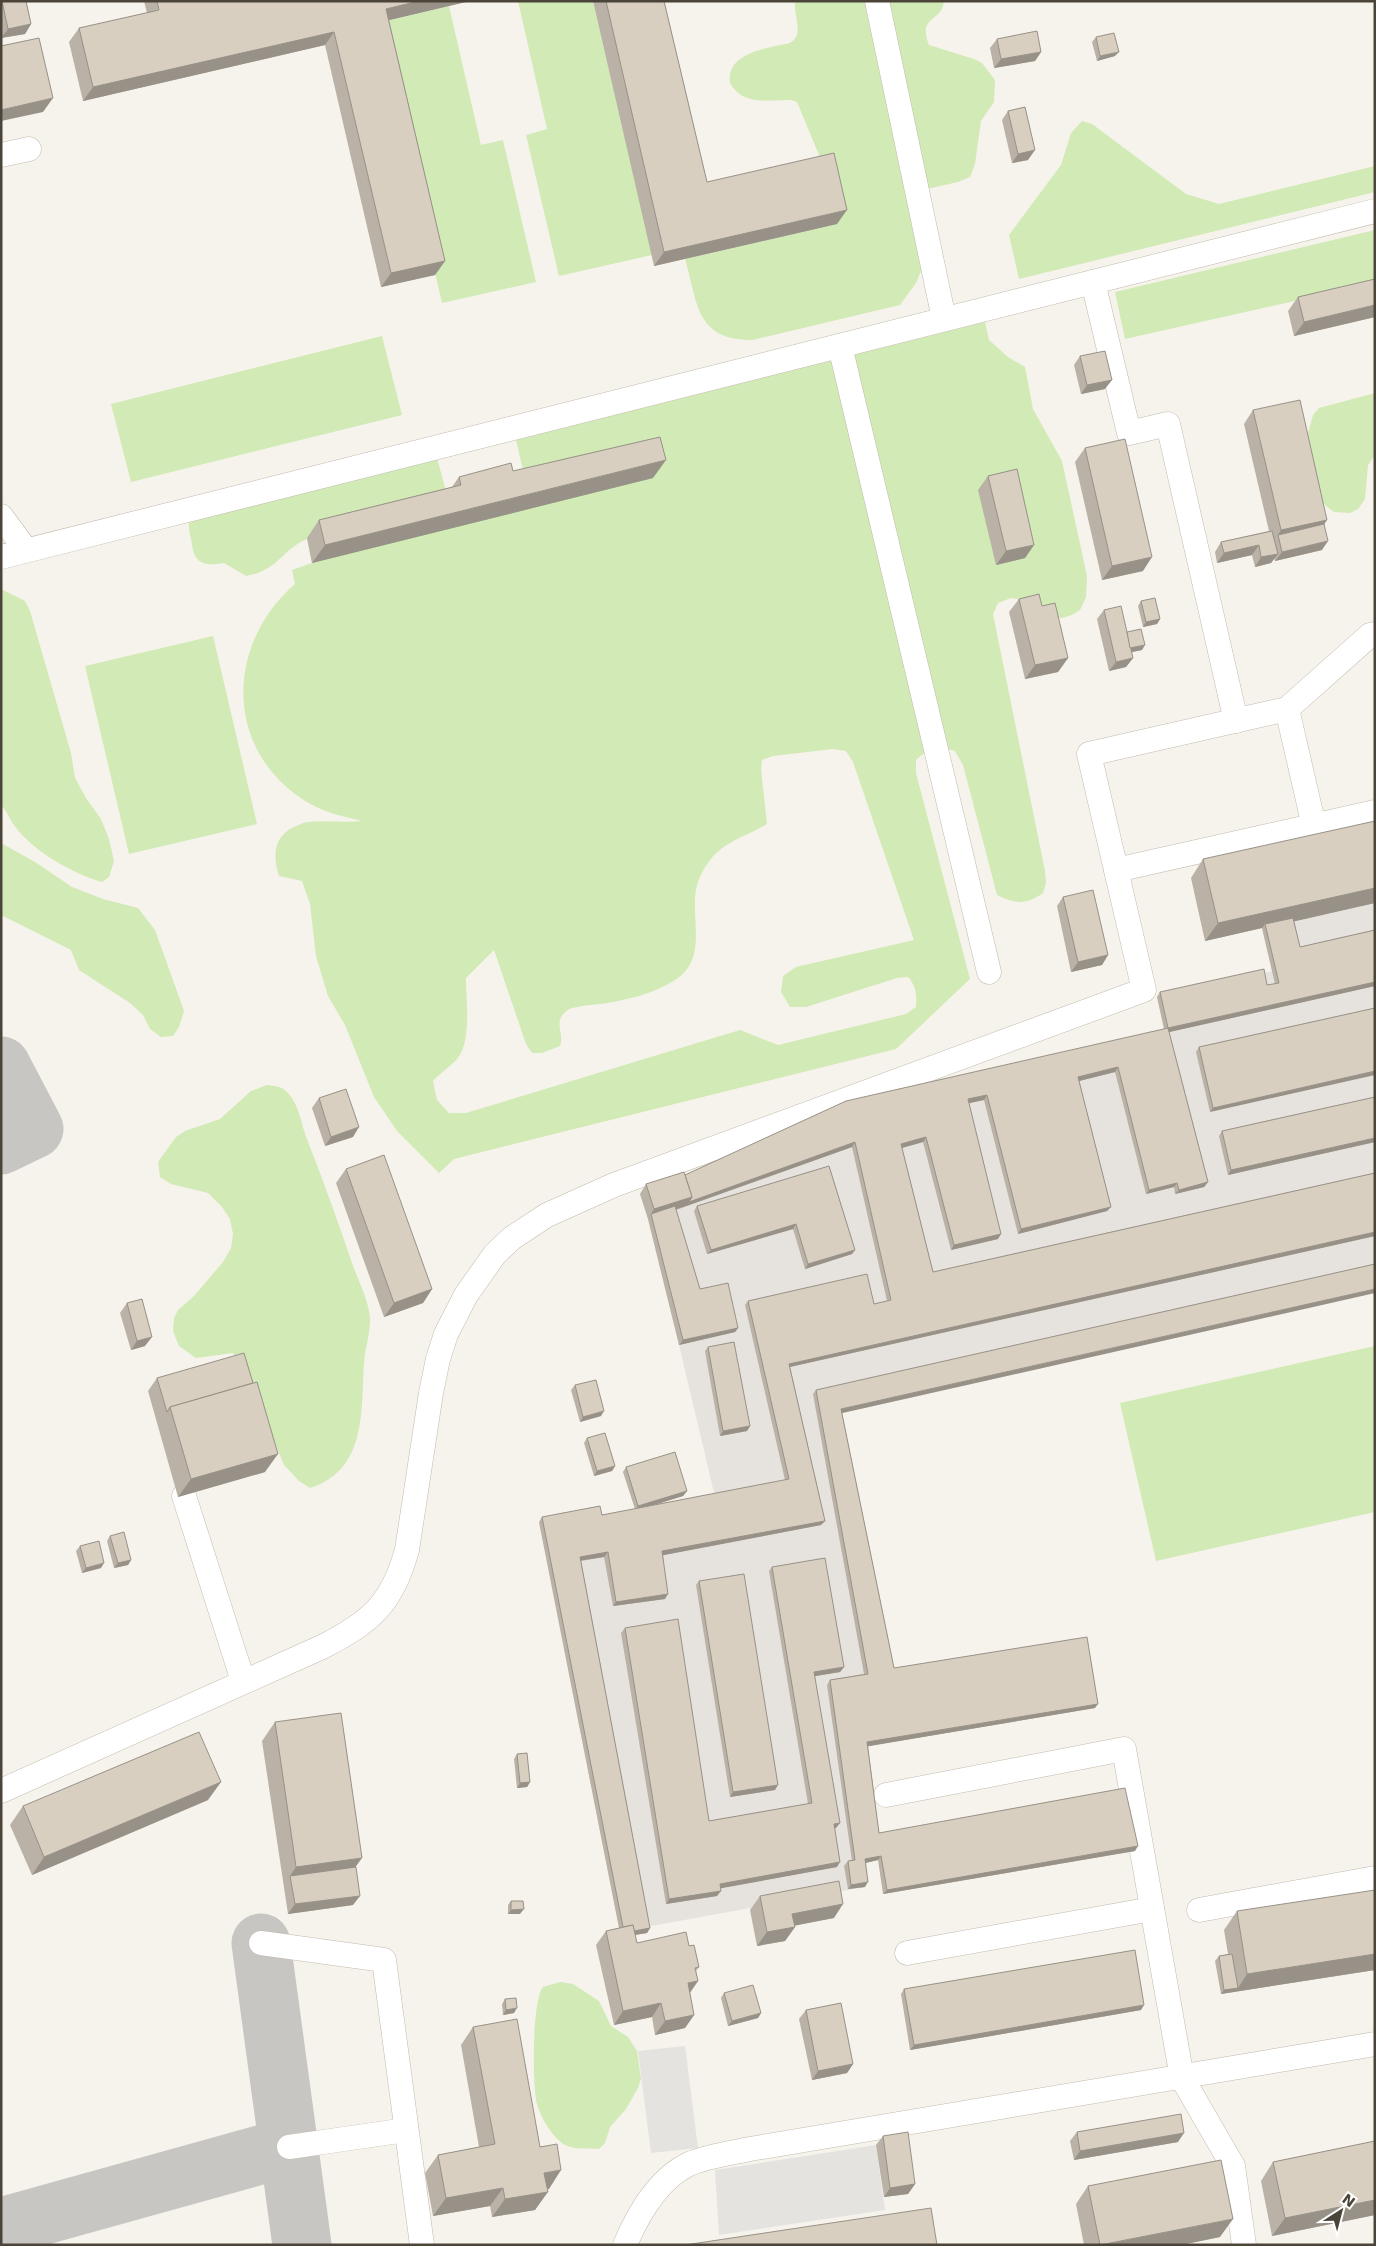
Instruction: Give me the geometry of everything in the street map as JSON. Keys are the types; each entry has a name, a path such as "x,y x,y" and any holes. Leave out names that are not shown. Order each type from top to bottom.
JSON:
{"street":[{"path":"877,1 944,320"},
{"path":"1,155 29,149"},
{"path":"1,557 1375,211"},
{"path":"1093,282 1129,433 1168,424 1236,720"},
{"path":"840,346 989,972"},
{"path":"1,516 26,550"},
{"path":"1,1791 353,1631 375,1612 395,1585 407,1550 431,1393 446,1334 466,1295 479,1275 495,1254 512,1238 547,1215 614,1185 1144,990 1089,754 1287,709 1370,635 1375,634"},
{"path":"1287,709 1314,826"},
{"path":"1116,870 1375,812"},
{"path":"184,1496 243,1681"},
{"path":"886,1795 1124,1749 1182,2078 1233,2166 1244,2245"},
{"path":"1199,1910 1375,1878"},
{"path":"907,1953 1152,1909"},
{"path":"261,1943 384,1960 422,2245"},
{"path":"625,2245 643,2209 667,2179 691,2163 729,2153 1375,2044"},
{"path":"289,2146 406,2130"}],"shaded area":[{"path":"1375,903 1375,1293 838,1414 891,1673 853,1680 878,1860 861,1864 865,1887 646,1927 647,1933 621,1937 539,1522 599,1520 715,1497 648,1219 640,1194 1165,1033 1157,997 1272,971 1262,929"},
{"path":"685,2046 698,2148 651,2153 638,2051"},
{"path":"876,2145 885,2210 719,2235 715,2170"}],"green space":[{"path":"518,1 593,1 652,255 559,276 526,135 547,129"},
{"path":"795,1 944,1 939,13 928,24 926,29 929,45 982,63 995,80 994,102 981,121 975,164 970,177 958,182 909,193 923,253 921,271 916,283 900,305 752,340 733,338 719,334 709,326 702,316 685,259 837,224 824,167 797,102 791,100 765,101 749,98 735,90 730,83 731,73 735,64 742,58 751,53 790,43 794,39 798,30"},
{"path":"449,6 481,145 503,140 536,282 442,303 377,23"},
{"path":"1082,121 1092,124 1186,194 1219,204 1375,166 1375,192 1019,279 1009,235 1061,165 1071,133"},
{"path":"1375,230 1375,283 1125,339 1115,292"},
{"path":"985,322 989,340 1008,357 1025,367 1033,409 1062,461 1087,576 1086,597 1080,610 1062,618 1054,617 1022,600 1011,598 998,603 993,614 1045,871 1046,883 1043,893 1031,900 1020,902 997,895 963,765 955,751 938,748 925,752 916,760 916,773 970,979 896,1049 454,1159 439,1173 397,1131 374,1097 345,1025 328,996 316,956 310,904 302,881 279,876 277,869 275,855 278,843 281,837 292,828 307,822 362,821 322,809 299,797 274,775 257,749 247,721 243,692 247,663 257,634 273,608 295,584 292,570 312,563 307,539 291,549 273,565 246,576 224,563 202,563 193,552 189,522 437,458 447,495 526,483 516,440","holes":["833,749 846,751 853,762 914,940 796,967 783,976 781,992 790,1007 806,1007 897,978 908,977 915,991 916,1007 906,1014 778,1045 740,1030 466,1113 449,1113 437,1100 433,1081 457,1059 462,1052 465,1042 467,1020 466,978 494,950 526,1044 532,1053 542,1053 560,1046 560,1022 569,1009 602,1004 651,992 667,985 684,973 694,955 696,944 695,902 698,882 702,872 721,849 767,824 761,769 762,760 773,756"]},
{"path":"382,336 402,415 131,482 111,404"},
{"path":"1375,393 1375,455 1368,465 1365,499 1358,509 1350,513 1334,512 1326,506 1319,496 1306,440 1313,415 1319,408"},
{"path":"1,589 25,601 30,611 71,753 75,778 101,819 109,839 114,861 109,877 102,882 66,867 42,852 21,834 1,805"},
{"path":"213,636 257,824 129,854 85,666"},
{"path":"1,843 35,862 72,887 103,899 138,908 155,930 184,1011 179,1027 173,1036 161,1037 150,1029 143,1015 130,1003 79,970 71,950 1,915"},
{"path":"267,1085 283,1089 295,1104 365,1296 370,1317 364,1363 361,1419 357,1437 351,1453 342,1468 329,1479 310,1488 299,1481 284,1465 253,1391 233,1353 196,1358 179,1346 173,1331 174,1318 178,1310 194,1296 223,1262 231,1248 233,1234 230,1219 222,1207 208,1193 171,1184 160,1177 158,1162 176,1137 185,1131 220,1119 251,1091"},
{"path":"1375,1346 1375,1512 1156,1561 1120,1403"},
{"path":"560,1982 573,1984 599,2001 611,2026 628,2037 637,2051 641,2079 638,2088 626,2109 610,2127 605,2143 599,2149 569,2147 560,2142 548,2127 537,2104 534,2080 534,2044 539,1995 543,1987"}],"building":[{"path":"2,1 26,1 31,24 8,29"},
{"path":"157,1 419,1 386,9 445,261 391,273 334,32 93,87 79,28 159,10"},
{"path":"606,1 664,1 707,182 834,153 847,210 664,252"},
{"path":"1037,31 1041,52 1001,59 997,39"},
{"path":"1114,33 1119,52 1100,56 1096,37"},
{"path":"39,38 53,98 1,110 1,46"},
{"path":"1025,107 1035,150 1018,154 1008,111"},
{"path":"1375,279 1375,305 1304,322 1298,297"},
{"path":"1105,351 1112,380 1087,385 1080,356"},
{"path":"1300,400 1327,520 1281,530 1253,410"},
{"path":"660,437 666,460 325,545 319,520 461,485 459,477 511,463 513,471"},
{"path":"1125,439 1152,557 1112,566 1085,448"},
{"path":"1017,469 1034,545 1006,551 988,476"},
{"path":"1324,524 1328,541 1282,552 1278,535"},
{"path":"1272,531 1278,554 1261,557 1259,545 1224,553 1221,542"},
{"path":"1039,594 1042,606 1055,603 1068,658 1035,665 1019,599"},
{"path":"1155,598 1160,619 1146,622 1141,601"},
{"path":"1121,606 1133,658 1116,662 1104,610"},
{"path":"1141,629 1145,645 1130,648 1127,632"},
{"path":"1375,821 1375,888 1218,923 1203,859"},
{"path":"1093,890 1108,955 1078,962 1063,897"},
{"path":"1293,918 1300,947 1375,930 1375,982 1168,1028 1160,992 1264,969 1267,985 1279,983 1265,924"},
{"path":"1375,1008 1375,1071 1213,1108 1199,1047"},
{"path":"1168,1028 1208,1182 1179,1190 1177,1183 1149,1190 1118,1067 1078,1077 1111,1207 1021,1229 987,1095 968,1099 1001,1234 954,1245 926,1137 901,1144 933,1272 1375,1173 1375,1232 789,1364 825,1521 662,1551 668,1594 616,1602 608,1552 580,1557 650,1928 634,1931 633,1925 623,1927 542,1517 600,1506 602,1515 789,1479 748,1301 867,1274 874,1304 891,1300 855,1142 689,1202 692,1197 685,1175 846,1101"},
{"path":"346,1089 359,1127 331,1137 319,1098"},
{"path":"1375,1097 1375,1138 1231,1170 1222,1131"},
{"path":"384,1155 432,1289 394,1303 346,1169"},
{"path":"829,1166 855,1250 808,1264 796,1224 711,1250 697,1206"},
{"path":"684,1172 692,1197 654,1209 646,1184"},
{"path":"675,1206 700,1289 728,1283 738,1328 683,1340 651,1214"},
{"path":"1375,1264 1375,1289 841,1409 894,1668 1087,1637 1098,1704 867,1742 879,1833 1125,1788 1138,1846 887,1890 881,1856 865,1859 868,1882 851,1885 848,1861 855,1860 830,1680 868,1674 816,1390"},
{"path":"142,1299 152,1337 137,1341 127,1303"},
{"path":"734,1342 750,1426 723,1431 708,1347"},
{"path":"244,1353 253,1383 170,1407 167,1412 157,1378"},
{"path":"596,1380 604,1411 583,1417 575,1385"},
{"path":"257,1382 278,1454 191,1479 170,1407"},
{"path":"605,1433 615,1466 597,1471 587,1438"},
{"path":"675,1452 687,1491 638,1506 626,1467"},
{"path":"124,1532 131,1560 118,1563 110,1536"},
{"path":"99,1541 104,1563 86,1568 80,1546"},
{"path":"825,1558 844,1667 814,1672 840,1823 834,1824 840,1862 720,1884 721,1891 669,1899 625,1628 678,1619 709,1821 812,1803 772,1567"},
{"path":"744,1574 778,1785 733,1792 699,1581"},
{"path":"341,1713 362,1858 296,1867 275,1722"},
{"path":"199,1732 221,1782 44,1857 23,1806"},
{"path":"527,1753 530,1782 520,1783 517,1754"},
{"path":"356,1867 360,1896 295,1904 290,1876"},
{"path":"839,1881 843,1904 792,1914 795,1927 767,1932 760,1896"},
{"path":"1375,1890 1375,1954 1247,1974 1237,1911"},
{"path":"511,1901 523,1901 524,1909 511,1910"},
{"path":"633,1925 637,1943 686,1932 689,1946 694,1945 699,1967 695,1968 698,1981 688,1983 694,2015 665,2021 661,2003 623,2011 606,1931"},
{"path":"1135,1950 1144,2005 914,2045 904,1989"},
{"path":"1232,1954 1238,1988 1224,1990 1219,1956"},
{"path":"753,1985 761,2013 732,2021 724,1993"},
{"path":"516,1998 517,2008 506,2010 505,1999"},
{"path":"841,2003 853,2064 818,2071 806,2010"},
{"path":"517,2019 540,2147 557,2144 561,2170 544,2173 548,2192 505,2199 503,2188 446,2198 438,2155 495,2144 473,2027"},
{"path":"1181,2114 1184,2133 1080,2151 1077,2132"},
{"path":"908,2132 915,2184 890,2188 883,2136"},
{"path":"1375,2141 1375,2200 1285,2218 1273,2162"},
{"path":"1221,2160 1233,2219 1100,2245 1088,2186"},
{"path":"931,2208 937,2245 685,2245"}],"taxiway":[{"path":"1,1066 34,1129 1,1145"},
{"path":"261,1943 302,2245"},
{"path":"1,2227 289,2147"}]}
